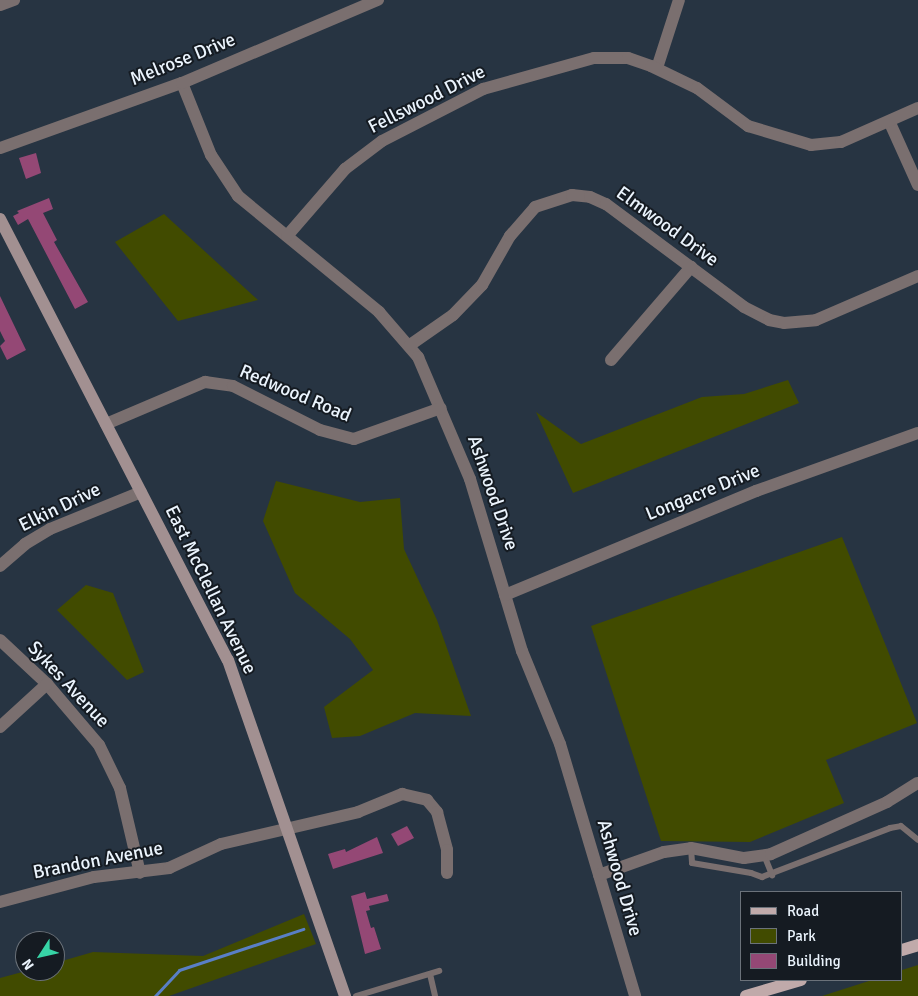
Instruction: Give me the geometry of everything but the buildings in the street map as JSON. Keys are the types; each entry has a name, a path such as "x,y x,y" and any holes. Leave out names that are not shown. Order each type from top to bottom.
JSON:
{"main road":[{"path":"903,950 918,945"},
{"path":"746,996 798,981"}],"street":[{"path":"0,5 14,0"},
{"name":"Melrose Drive","path":"0,148 182,83 378,0"},
{"path":"657,68 679,0"},
{"name":"Fellswood Drive","path":"287,236 358,157 483,89 594,58 628,58 657,68 697,88 748,126 785,139 811,145 841,142 890,123 918,108"},
{"name":"Ashwood Drive","path":"182,83 211,155 238,196 379,312 410,345 441,408 470,479 522,651 560,744 635,996"},
{"path":"890,123 918,184"},
{"name":"Elmwood Drive","path":"410,345 453,315 482,285 522,220 535,207 555,198 590,197 606,204 756,315 784,323 801,323 834,314 918,276"},
{"name":"East McClellan Avenue","path":"0,219 228,660 345,996"},
{"path":"611,360 690,267"},
{"name":"Redwood Road","path":"106,424 205,382 233,386 320,430 354,439 441,408"},
{"name":"Longacre Drive","path":"505,595 756,491 918,433"},
{"name":"Elkin Drive","path":"0,566 25,544 50,529 141,492"},
{"name":"Sykes Avenue","path":"0,640 46,684 82,723 110,766 125,807 140,873"},
{"path":"0,727 46,684"},
{"path":"599,875 664,852 691,848 744,858 764,855 887,802 918,784"},
{"name":"Brandon Avenue","path":"0,902 54,885 169,868 230,841 358,812 391,796 414,795 427,800 436,812 447,850 448,873"}],"lane":[{"path":"691,848 692,864 751,872 762,877 772,875 890,828 901,826 918,840"},
{"path":"764,855 772,875"},
{"path":"356,996 439,971"},
{"path":"430,974 435,996"}],"green space":[{"path":"164,214 258,300 178,321 115,242"},
{"path":"788,380 799,403 573,493 536,412 581,444 702,397 744,394"},
{"path":"276,481 360,502 400,498 404,549 437,620 471,716 415,713 360,736 332,738 324,707 373,670 350,639 295,593 263,521"},
{"path":"842,537 917,723 826,760 844,803 750,842 661,841 591,626"},
{"path":"86,585 113,593 144,672 127,680 57,610"},
{"path":"304,914 316,944 169,996 0,996 0,978 15,974 15,981 65,981 65,960 93,952 203,956"},
{"path":"918,965 918,996 822,996 869,981 903,981 903,970"}],"waterway":[{"path":"155,996 179,970 303,929"}]}
